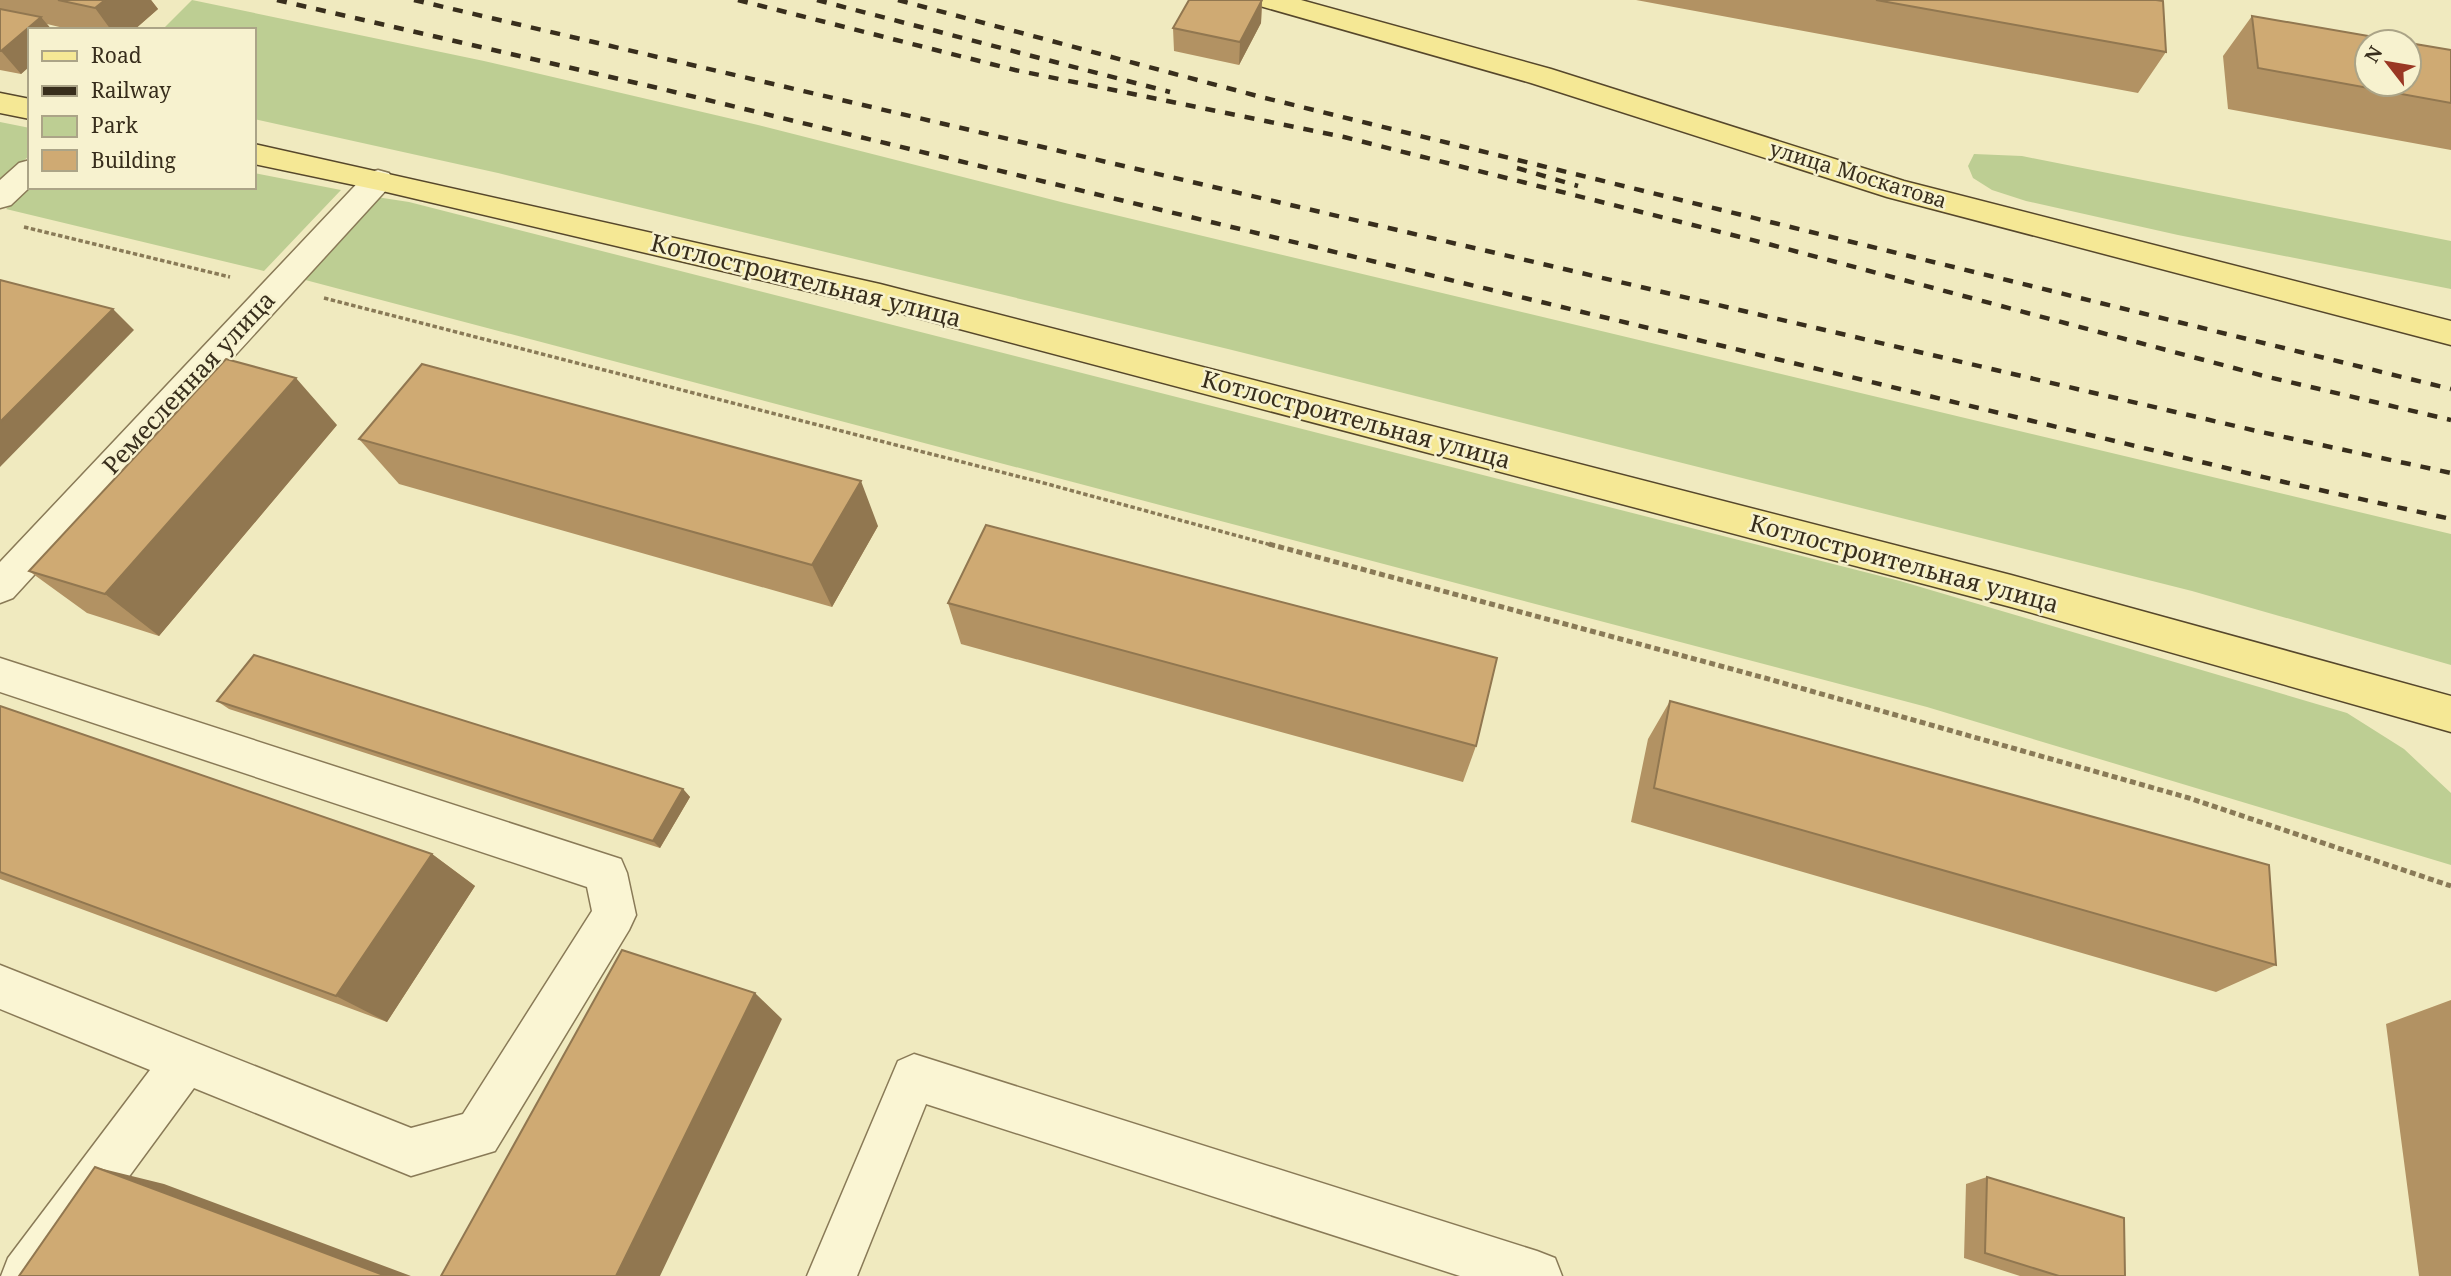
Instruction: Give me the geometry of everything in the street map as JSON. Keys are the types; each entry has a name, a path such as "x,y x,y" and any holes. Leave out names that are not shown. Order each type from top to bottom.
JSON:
{"main road":[{"name":"улица Москатова","path":"1270,0 1541,76 1898,190 2451,333"},
{"path":"0,103 28,109"},
{"name":"Котлостроительная улица","path":"256,155 378,180 880,296 1997,587 2451,715"}],"street":[{"path":"0,197 28,172"},
{"name":"Ремесленная улица","path":"0,587 378,180"},
{"path":"0,675 606,873 614,915 478,1134 411,1152 0,987"},
{"path":"26,1276 185,1062"},
{"path":"832,1276 914,1077 1537,1276"}],"path":[{"path":"13,225 319,297 1040,482 1752,674 2189,798 2451,886"}],"green space":[{"path":"192,0 484,61 758,125 1065,203 2451,534 2451,665 2192,591 1228,349 498,173 256,119 256,28 164,28"},
{"path":"0,122 28,128 28,157 0,182"},
{"path":"1974,154 2022,156 2451,241 2451,289 2178,235 2026,201 1992,190 1973,178 1968,166"},
{"path":"256,173 341,190 264,271 6,209 28,189 256,189"},
{"path":"370,196 409,202 1900,581 2347,713 2404,749 2451,793 2451,865 1927,707 294,277"}],"building":[{"path":"58,0 105,0 95,8"},
{"path":"1189,0 1262,0 1240,42 1173,28"},
{"path":"1876,0 2163,1 2166,52"},
{"path":"0,9 41,17 1,51"},
{"path":"2252,16 2353,33 2353,85 2258,68"},
{"path":"2423,45 2451,50 2451,103 2423,98"},
{"path":"0,280 113,309 0,422"},
{"path":"226,359 296,378 105,594 29,571"},
{"path":"422,364 861,481 812,565 359,439"},
{"path":"986,525 1497,658 1476,746 948,603"},
{"path":"254,655 683,789 653,841 217,701"},
{"path":"1670,701 2269,865 2276,965 1654,788"},
{"path":"0,706 432,854 336,996 0,872"},
{"path":"622,950 755,993 616,1276 441,1276"},
{"path":"95,1167 386,1276 19,1276"},
{"path":"1987,1177 2124,1218 2125,1276 2059,1276 1985,1253"}],"railway":[{"path":"277,0 658,88 2284,482 2451,519"},
{"path":"414,0 2261,432 2451,473"},
{"path":"738,0 1015,70 1344,137 1772,245 2264,376 2451,420"},
{"path":"817,0 1170,92"},
{"path":"898,0 1265,98 2451,389"},
{"path":"1517,168 1578,186"}]}
